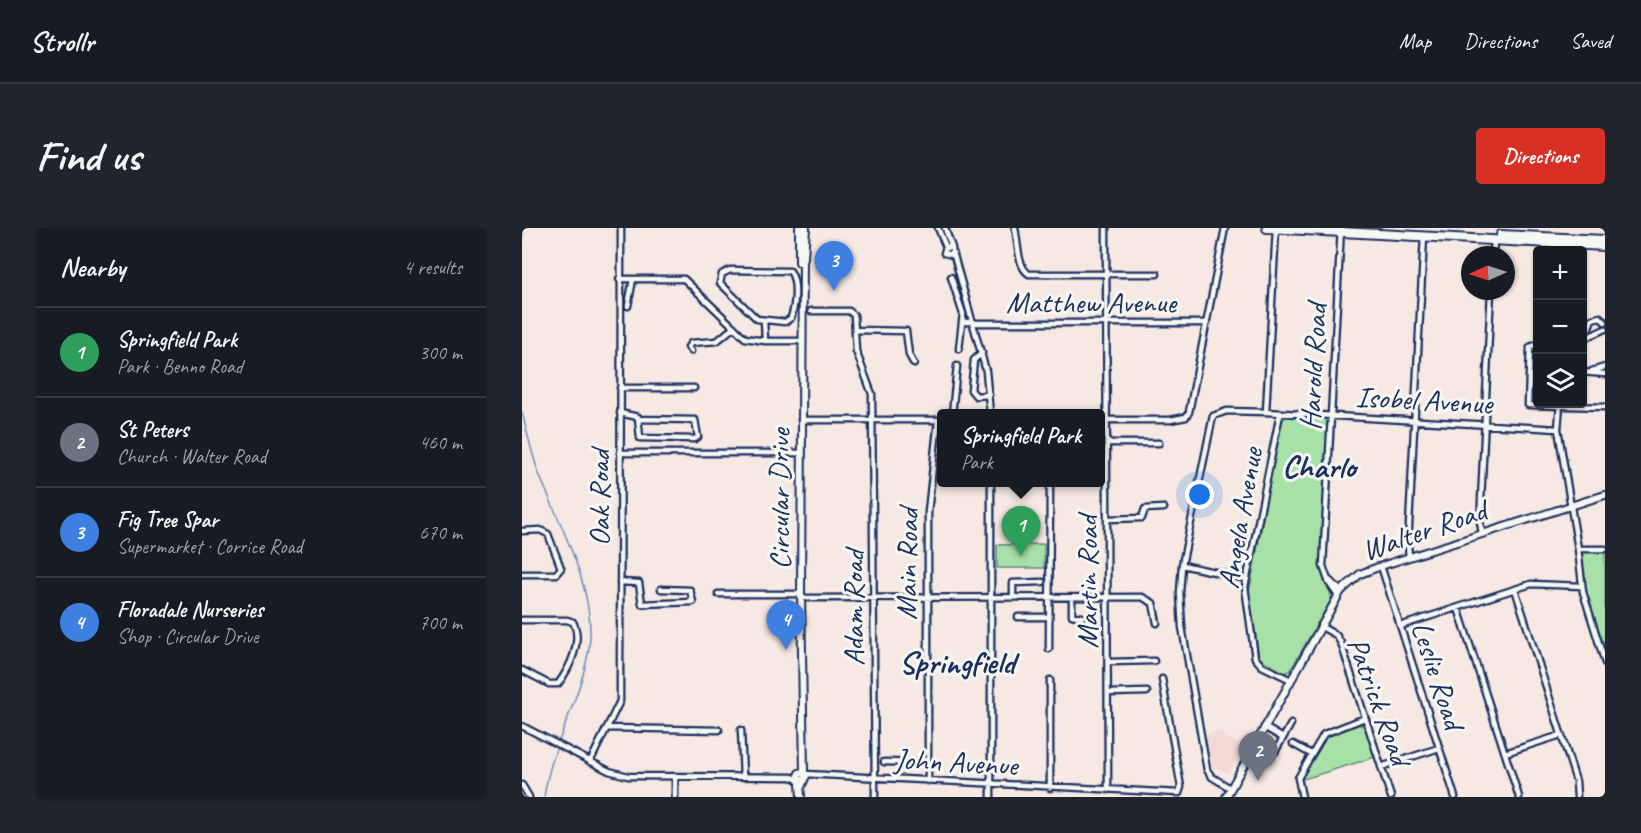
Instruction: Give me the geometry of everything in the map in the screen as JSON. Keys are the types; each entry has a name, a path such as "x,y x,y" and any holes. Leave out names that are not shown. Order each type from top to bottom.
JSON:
{"main road":[{"path":"802,228 803,258"},
{"path":"1267,228 1341,230 1494,240 1602,239"},
{"path":"1370,228 1605,246"}],"street":[{"name":"Oak Road","path":"590,762 620,701 619,279 621,228"},
{"name":"Circular Drive","path":"802,228 799,341 802,379"},
{"path":"938,228 946,247 951,252"},
{"path":"945,228 982,353 990,409"},
{"path":"1016,228 1025,272 1034,275 1157,274"},
{"name":"Martin Road","path":"1106,228 1108,790"},
{"path":"1108,420 1170,420 1186,417 1192,402 1225,228"},
{"name":"Angela Avenue","path":"1266,412 1276,228"},
{"name":"Harold Road","path":"1340,593 1327,578 1323,566 1341,230"},
{"path":"1409,557 1424,236"},
{"path":"1494,240 1494,246"},
{"path":"946,247 944,253 951,252"},
{"name":"Circular Drive","path":"801,797 803,258"},
{"path":"784,270 791,273 794,306 791,318 785,322 765,320 756,318 722,284 720,278 725,272 784,270"},
{"path":"951,277 963,314 959,349"},
{"path":"619,279 686,280 747,339 799,341"},
{"path":"628,306 633,279"},
{"path":"1482,533 1480,522 1491,300"},
{"path":"811,311 851,312 855,318 855,330 906,332 909,355 914,364"},
{"path":"1587,331 1592,320 1600,317 1605,322"},
{"path":"765,320 765,341"},
{"name":"Matthew Avenue","path":"962,322 1207,323"},
{"path":"691,351 688,347 691,343 717,341 734,327"},
{"path":"1587,337 1605,329"},
{"name":"Adam Road","path":"855,330 856,354 872,394 875,797"},
{"path":"1533,344 1530,347 1527,402 1533,405"},
{"path":"982,353 974,360 971,390 976,396 989,395"},
{"path":"953,409 957,366"},
{"path":"1587,372 1605,367"},
{"path":"1592,371 1605,374"},
{"path":"620,388 694,388"},
{"path":"1587,406 1605,407"},
{"path":"1559,408 1558,429 1582,586 1605,663"},
{"name":"Isobel Avenue","path":"1182,565 1207,435 1216,413 1266,412 1558,429"},
{"path":"620,413 636,415 639,419 640,438 695,439 698,436 695,420 639,419"},
{"name":"Angela Avenue","path":"1280,414 1247,579 1246,603 1255,658 1262,666 1291,681"},
{"path":"801,420 937,420"},
{"name":"Main Road","path":"928,781 929,496 937,441"},
{"path":"1108,443 1159,443"},
{"path":"620,453 802,453"},
{"path":"991,487 991,797"},
{"path":"1049,649 1050,487"},
{"name":"Walter Road","path":"1226,797 1320,626 1340,593 1360,574 1605,495"},
{"path":"1108,519 1142,518 1145,509 1164,508"},
{"path":"522,531 540,531 548,534 561,568 556,574 522,574"},
{"path":"1578,549 1605,549"},
{"path":"1230,788 1212,777 1207,770 1182,627 1179,602 1182,565 1247,579"},
{"name":"Leslie Road","path":"1381,566 1455,797"},
{"path":"620,582 639,583 642,604 689,604 693,602 690,590 661,589"},
{"path":"1013,598 1012,583 1042,582"},
{"path":"1400,626 1539,583 1582,586"},
{"path":"1515,589 1576,781 1577,797"},
{"path":"718,594 874,598 1142,597 1150,600 1155,608 1157,623"},
{"path":"1072,598 1072,615 1082,616"},
{"path":"1458,608 1519,797"},
{"path":"1018,616 1049,617"},
{"path":"522,620 567,620 573,622 576,629 575,652 558,684 551,684 522,670"},
{"name":"Patrick Road","path":"1320,626 1336,635 1341,643 1391,797"},
{"path":"1108,662 1154,661"},
{"name":"John Avenue","path":"800,778 814,776 874,778 1108,790 1130,794 1181,791 1162,679"},
{"path":"1050,681 1050,788"},
{"path":"1108,693 1147,692"},
{"path":"1302,797 1298,778 1324,734 1365,718"},
{"path":"1275,752 1291,724"},
{"path":"522,726 590,762 628,776 800,778"},
{"path":"1264,727 1283,738"},
{"path":"608,728 719,730"},
{"path":"741,730 743,777"},
{"path":"1504,753 1561,735"},
{"path":"1293,744 1311,754"},
{"path":"1381,767 1439,748"},
{"path":"884,762 928,763"},
{"path":"675,777 675,797"},
{"path":"522,785 529,797"}],"shaded area":[{"path":"1218,732 1244,747 1228,773 1210,766 1205,734"}],"green space":[{"path":"1287,416 1325,418 1329,422 1320,566 1331,600 1290,671 1284,673 1259,658 1249,593 1281,421"},
{"path":"1044,544 1044,568 997,568 997,545"},
{"path":"1587,551 1605,552 1605,655 1584,584 1583,558"},
{"path":"1359,724 1365,727 1375,757 1304,779 1301,776 1324,738"}],"waterway":[{"path":"522,250 523,228"},
{"path":"522,412 539,474 575,559 588,604 590,627 585,667 553,759 544,797"}],"place":[{"name":"Fig Tree Spar","path":"834,291"},
{"name":"Springfield Park","path":"1021,556"},
{"name":"Floradale Nurseries","path":"786,650"},
{"name":"St Peters","path":"1258,781"}],"district":[{"name":"Charlo","path":"1319,466"},
{"name":"Springfield","path":"957,662"}]}
